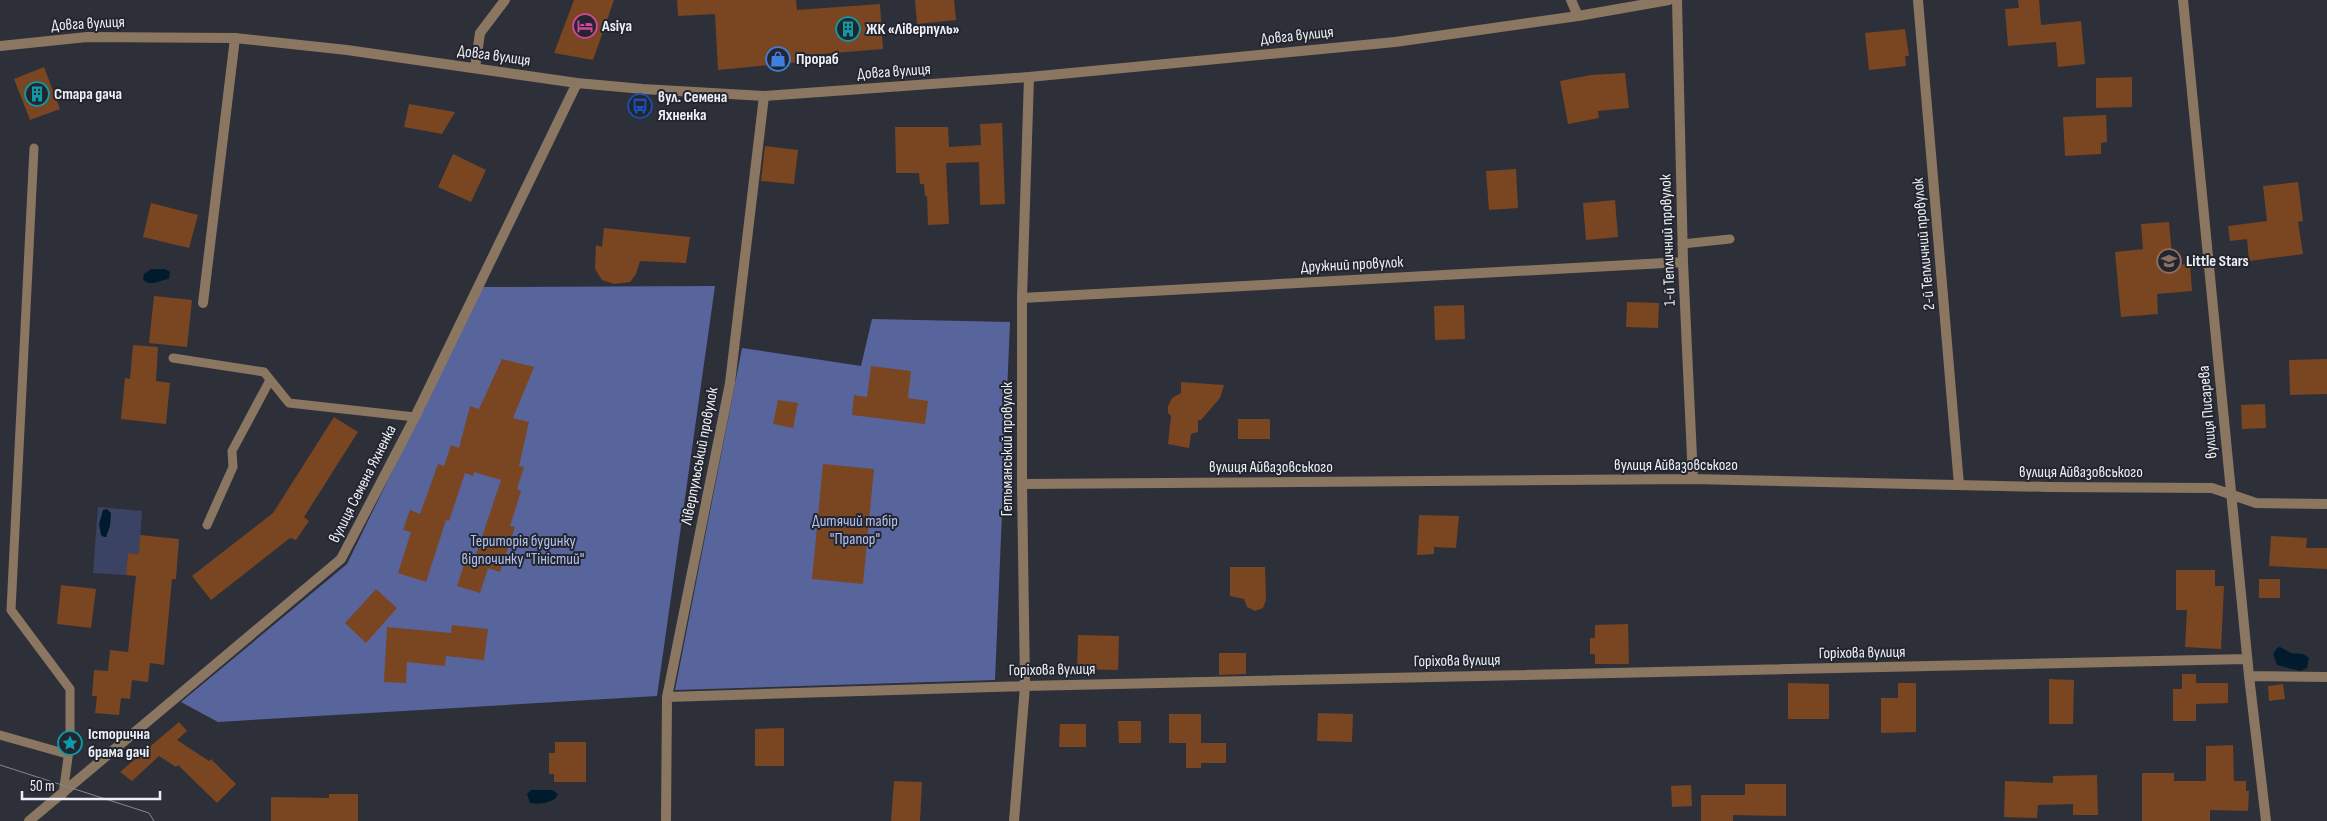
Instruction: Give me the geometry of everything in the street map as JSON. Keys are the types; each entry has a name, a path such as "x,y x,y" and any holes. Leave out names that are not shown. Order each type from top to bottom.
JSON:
{"street":[{"path":"475,68 480,33 505,0"},
{"path":"1571,0 1578,16"},
{"name":"Довга вулиця","path":"0,46 87,37 235,38 347,50 576,83 643,90 764,96 1029,77 1395,42 1578,16 1670,0"},
{"name":"1-й Тепличний провулок","path":"1677,0 1682,244 1693,479"},
{"name":"2-й Тепличний провулок","path":"1918,0 1959,486"},
{"name":"вулиця Писарева","path":"2183,0 2247,659 2266,821"},
{"path":"204,303 235,38"},
{"name":"Гетьманський провулок","path":"1014,821 1026,686 1022,484 1022,298 1029,77"},
{"name":"вулиця Семена Яхненка","path":"29,821 341,559 415,417 576,83"},
{"name":"Ліверпульський провулок","path":"666,821 667,697 730,383 764,96"},
{"name":"Дружний провулок","path":"1022,298 1683,262"},
{"name":"вулиця Айвазовського","path":"1022,484 1693,479 1959,486 2212,488 2256,503 2327,504"},
{"name":"Горіхова вулиця","path":"667,697 1026,686 2247,659"},
{"path":"2249,676 2327,678"}],"lane":[{"path":"34,148 11,610 70,689 70,743 63,794"},
{"path":"1682,244 1730,239"},
{"path":"172,358 264,372 289,403 415,417"},
{"path":"207,525 233,467 232,451 270,380"},
{"path":"0,735 67,754"}],"shaded area":[{"path":"151,269 165,269 170,272 169,279 151,283 145,282 143,279 144,274"},
{"path":"98,507 142,511 139,554 128,553 126,575 93,573"},
{"path":"107,509 111,513 110,526 106,537 104,537 101,535 99,524 103,510"},
{"path":"2280,647 2291,653 2303,654 2309,658 2307,668 2300,671 2277,665 2273,654"},
{"path":"531,790 552,790 558,794 555,799 549,802 533,804 530,803 527,794"}],"green space":[{"name":"Територія будинку відпочинку \"Тіністий\"","path":"715,286 657,696 218,722 181,702 347,564 482,287"},
{"name":"Дитячий табір \"Прапор\"","path":"872,319 1010,322 995,680 675,690 742,348 861,366"}],"building":[{"name":"Asiya","path":"574,0 614,0 593,60 554,53"},
{"path":"677,0 796,0 797,10 880,4 883,49 810,55 811,61 718,70 715,14 678,16"},
{"path":"915,0 954,0 956,20 917,24"},
{"path":"2018,0 2039,0 2041,25 2081,21 2085,64 2058,67 2056,42 2008,46 2005,9 2019,8"},
{"path":"1905,29 1909,56 1905,56 1906,66 1869,70 1865,33"},
{"name":"Стара дача","path":"44,67 60,109 30,120 14,79"},
{"path":"1625,73 1629,108 1598,111 1599,118 1568,124 1560,81 1591,75"},
{"path":"2132,77 2132,107 2096,108 2096,78"},
{"path":"409,104 455,112 442,134 404,127"},
{"path":"2106,115 2107,142 2101,143 2101,154 2065,156 2063,117"},
{"path":"1002,123 1005,204 980,205 979,162 946,163 949,224 928,225 927,196 925,196 924,184 920,184 919,173 896,173 895,127 948,127 949,147 981,145 980,124"},
{"path":"765,146 798,150 794,184 761,181"},
{"path":"453,154 486,170 471,202 438,187"},
{"path":"1516,169 1518,208 1489,210 1486,171"},
{"path":"2298,182 2303,221 2298,222 2303,254 2249,261 2247,239 2230,241 2228,226 2267,221 2263,186"},
{"path":"1615,200 1618,237 1586,240 1583,203"},
{"path":"151,203 198,215 189,248 143,237"},
{"path":"2169,222 2173,265 2190,264 2192,291 2157,294 2158,314 2121,317 2115,252 2143,249 2141,224"},
{"path":"604,228 690,237 686,263 640,261 636,274 630,282 614,284 602,280 595,269 596,245 602,247"},
{"path":"154,296 192,300 187,347 149,343"},
{"path":"1627,302 1659,303 1658,328 1626,327"},
{"path":"1464,305 1465,339 1435,340 1434,306"},
{"path":"133,345 158,347 156,381 170,383 166,424 121,419 125,378 130,379"},
{"path":"502,359 534,367 513,418 529,422 519,466 524,467 517,489 521,491 510,526 515,527 500,572 488,568 480,593 457,586 466,559 474,561 501,480 474,472 473,476 465,473 449,521 446,520 426,582 398,573 411,532 403,530 410,510 420,514 438,464 444,466 451,445 459,448 470,406 479,409"},
{"path":"2327,359 2327,394 2290,395 2289,360"},
{"path":"871,366 911,371 908,398 928,401 925,424 852,415 854,395 867,397"},
{"path":"1181,382 1224,385 1220,398 1201,420 1198,420 1198,432 1191,434 1189,448 1168,444 1171,416 1168,413 1168,406 1172,398 1181,393"},
{"path":"778,400 798,403 793,428 773,424"},
{"path":"2265,404 2266,428 2242,429 2241,405"},
{"path":"334,417 358,432 304,517 309,521 296,540 290,538 211,600 192,576 273,513"},
{"path":"1238,419 1270,419 1270,439 1238,439"},
{"path":"823,464 874,469 863,584 812,579"},
{"path":"1419,515 1459,516 1456,548 1434,547 1434,554 1417,555"},
{"path":"140,535 179,539 176,579 172,579 164,665 150,663 148,682 132,680 130,699 121,698 119,715 95,713 97,696 92,696 94,670 108,671 110,650 128,652 136,576 126,575 128,553 139,554"},
{"path":"2271,536 2307,538 2306,548 2327,548 2327,569 2269,566"},
{"path":"1230,567 1265,567 1266,600 1263,608 1255,611 1247,607 1244,599 1230,596"},
{"path":"2176,570 2215,570 2215,586 2224,586 2221,649 2185,647 2187,610 2176,610"},
{"path":"2259,579 2280,579 2280,598 2259,598"},
{"path":"61,585 96,589 91,628 57,624"},
{"path":"376,589 397,608 366,643 345,623"},
{"path":"1628,624 1629,664 1595,664 1595,654 1590,654 1590,638 1595,638 1595,625"},
{"path":"452,625 488,629 484,660 446,656 445,666 407,662 406,683 384,682 387,627 451,633"},
{"path":"1078,635 1119,636 1118,670 1077,669"},
{"path":"1219,653 1246,653 1246,674 1219,675"},
{"path":"2182,674 2196,674 2196,683 2228,683 2228,703 2196,704 2196,721 2173,721 2173,689 2182,689"},
{"path":"2049,679 2074,680 2073,724 2049,724"},
{"path":"1788,683 1829,684 1829,719 1788,719"},
{"path":"1898,683 1916,683 1916,732 1881,733 1881,698 1898,698"},
{"path":"2283,684 2285,699 2269,701 2268,686"},
{"path":"1318,713 1353,714 1352,742 1317,741"},
{"path":"1169,714 1201,714 1201,743 1226,743 1226,763 1201,763 1201,768 1186,768 1186,743 1169,743"},
{"path":"1118,721 1141,721 1141,743 1119,743"},
{"path":"179,722 187,731 177,740 209,761 211,759 236,784 217,803 178,765 176,767 159,756 132,781 120,772"},
{"path":"1060,724 1086,724 1086,747 1059,747"},
{"path":"784,728 784,766 755,766 755,729"},
{"path":"555,742 586,742 586,782 554,782 554,774 549,774 549,753 555,753"},
{"path":"2233,745 2234,781 2246,781 2246,791 2249,791 2248,811 2210,810 2210,821 2142,821 2142,773 2174,773 2174,781 2206,781 2206,746"},
{"path":"2097,775 2098,815 2073,815 2073,804 2038,805 2037,818 2004,817 2005,781 2053,783 2053,776"},
{"path":"894,781 922,782 920,821 891,821"},
{"path":"1745,784 1786,784 1786,816 1733,815 1733,821 1701,821 1701,795 1745,795"},
{"path":"1691,785 1692,806 1672,807 1671,786"},
{"path":"329,794 358,794 358,821 271,821 271,797 329,798"}],"tram line":[{"path":"0,765 149,813 154,821"}],"place":[{"name":"Asiya","path":"585,26"},
{"name":"ЖК «Ліверпуль»","path":"848,29"},
{"name":"Прораб","path":"778,59"},
{"name":"Стара дача","path":"37,94"},
{"name":"вул. Семена Яхненка","path":"640,106"},
{"name":"Little Stars","path":"2169,261"},
{"name":"Історична брама дачі","path":"70,743"}]}
